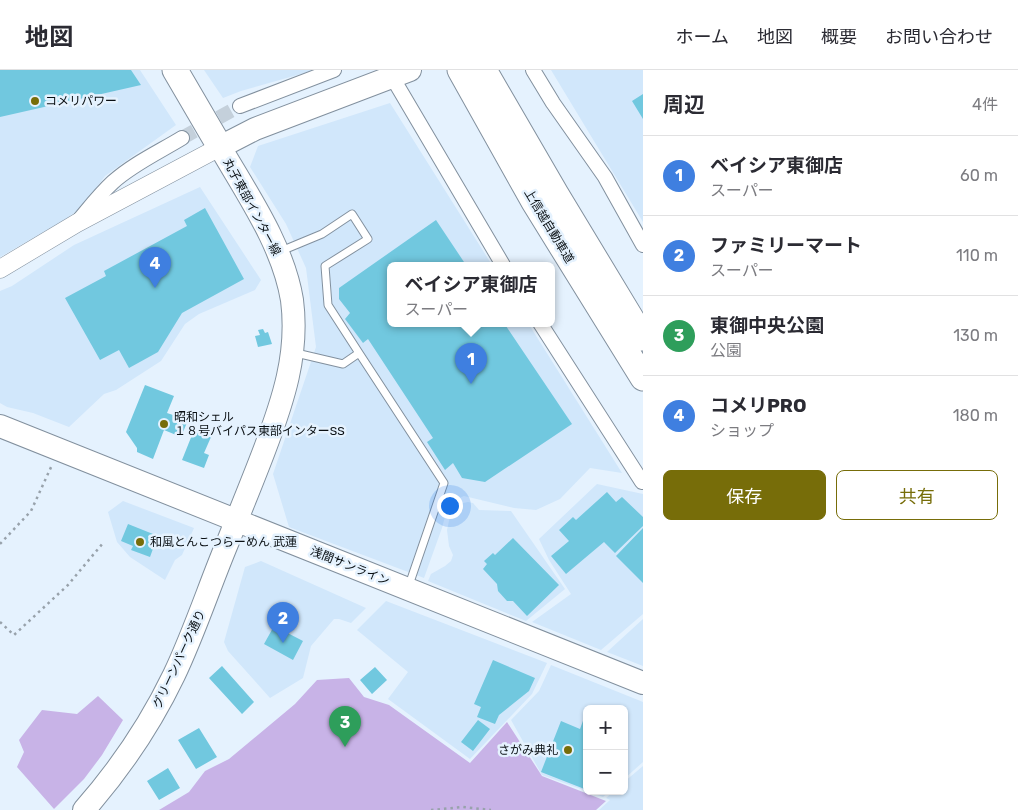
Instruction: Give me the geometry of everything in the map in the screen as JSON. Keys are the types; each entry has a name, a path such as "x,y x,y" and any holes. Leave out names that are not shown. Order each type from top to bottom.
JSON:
{"highway":[{"path":"175,70 220,146"},
{"name":"上信越自動車道","path":"468,71 556,194 643,338"},
{"name":"上信越自動車道","path":"468,71 534,202 643,378"}],"main road":[{"name":"丸子東部インター線","path":"236,522 288,382 293,352 293,320 292,301 277,252 220,146 396,72"},
{"name":"浅間サンライン","path":"0,426 236,522 408,588 643,683"},
{"name":"グリーンパーク通り","path":"84,810 127,757 159,704 188,642 236,522"}],"street":[{"path":"240,106 334,70"},
{"path":"533,70 553,103 605,176 643,245"},
{"path":"396,72 501,262"},
{"path":"77,223 99,195 114,181 127,171 182,138"},
{"path":"0,269 77,223 220,146"},
{"path":"543,327 643,481"}],"lane":[{"path":"277,252 322,234 352,214 368,239 325,266 328,305 444,483 408,588"},
{"path":"293,352 343,364 359,353"}],"path":[{"path":"0,544 31,511 59,450"},
{"path":"0,622 14,635 68,585 103,543"},
{"path":"431,810 463,807 491,810"}],"shaded area":[{"path":"0,70 140,70 176,125 105,176 83,206 66,219 0,257"},
{"path":"204,70 315,70 223,98"},
{"path":"551,70 643,70 643,222"},
{"path":"390,103 490,262 387,262 387,327 531,327 622,473 590,468 560,499 536,510 514,508 464,496 454,500 448,505 424,578 289,527 273,474 316,347 306,268 286,224 250,167 258,146"},
{"path":"200,187 261,280 255,290 199,314 185,324 161,361 116,390 104,394 69,427 0,403 0,291 12,286 74,245"},
{"path":"597,484 643,494 643,614 601,650 532,622 571,594 549,560 539,539"},
{"path":"123,501 194,528 182,555 175,560 165,580 130,557 117,542 108,512"},
{"path":"473,503 479,510 511,511 565,589 526,621 428,581 431,574 451,561 453,555 449,546 447,530 451,512 458,504"},
{"path":"261,561 366,608 351,623 334,619 311,646 303,678 270,698 228,651 224,642 245,567"},
{"path":"386,601 547,663 532,694 470,759 388,699 408,672 357,630"},
{"path":"643,619 643,666 607,652"},
{"path":"551,665 643,702 643,762 628,775 628,705 583,705 583,790 542,775 511,720 539,691"},
{"path":"349,678 364,697 389,705 470,763 507,722 542,776 583,792 583,795 591,795 606,801 596,810 159,810 189,792 205,771 229,759 295,704 317,680"},
{"path":"98,696 123,720 102,755 84,779 54,809 17,767 24,752 19,740 42,710 77,714"},
{"path":"643,766 643,810 599,810 610,800 606,798 609,795 628,795 628,779"}],"building":[{"name":"コメリパワー","path":"0,70 131,70 141,85 0,117"},
{"path":"643,94 643,119 632,101"},
{"path":"205,208 244,279 182,313 158,352 129,368 119,350 100,360 65,298 106,276 104,271 187,226 184,220"},
{"path":"436,220 464,262 387,262 387,327 507,327 572,424 485,482 462,478 453,463 445,470 427,442 433,438 368,339 363,343 345,319 350,313 339,299 339,288"},
{"path":"263,329 265,333 268,332 272,344 258,347 255,336 260,335 258,330"},
{"path":"145,385 174,396 167,413 188,420 181,437 164,430 153,459 137,452 137,448 126,432"},
{"path":"194,430 211,437 204,453 209,455 204,468 182,460"},
{"path":"607,492 616,502 622,497 643,517 643,526 615,553 604,542 566,574 551,556 569,541 559,530 573,517 576,520"},
{"path":"128,524 153,534 149,544 154,546 150,557 131,550 133,546 121,541"},
{"path":"643,528 643,583 616,556"},
{"path":"513,538 559,585 527,616 513,601 507,601 498,591 497,584 483,569 487,564 484,561 493,553 495,555"},
{"path":"274,626 303,641 293,660 264,644"},
{"path":"493,660 535,678 529,691 499,715 495,724 477,717 481,707 474,704"},
{"path":"222,666 254,702 242,714 209,678"},
{"path":"375,667 387,680 372,694 360,680"},
{"path":"478,720 490,729 473,751 461,742"},
{"name":"さがみ典礼","path":"561,721 580,729 583,721 583,788 541,772"},
{"path":"199,728 217,757 196,769 178,740"},
{"path":"168,768 180,788 159,800 147,781"}],"tunnel":[{"path":"182,138 240,106"}],"place":[{"name":"コメリパワー","path":"35,101"},
{"name":"コメリPRO","path":"155,288"},
{"name":"ベイシア東御店","path":"471,384"},
{"name":"昭和シェル １８号バイパス東部インターSS","path":"164,424"},
{"name":"和風とんこつらーめん 武蓮","path":"140,542"},
{"name":"ファミリーマート","path":"283,643"},
{"name":"東御中央公園","path":"345,747"},
{"name":"さがみ典礼","path":"568,750"}]}
